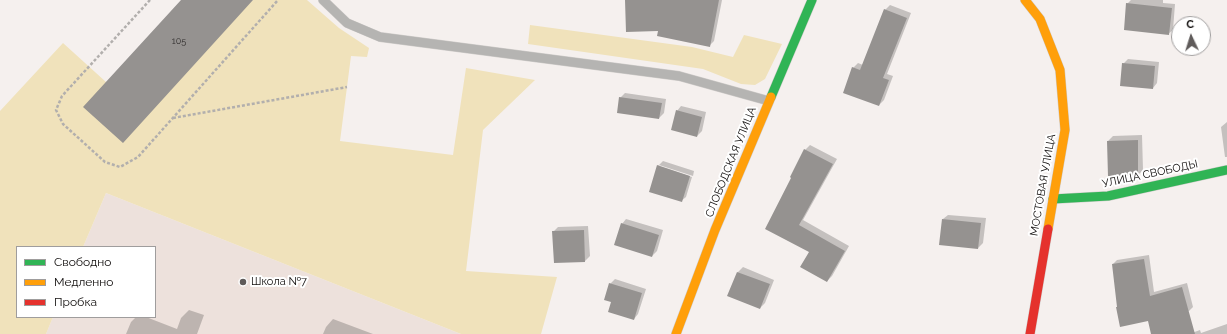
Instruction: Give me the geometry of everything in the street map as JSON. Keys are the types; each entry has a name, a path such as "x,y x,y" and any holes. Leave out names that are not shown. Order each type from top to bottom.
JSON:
{"street":[{"name":"СЛОБОДСКАЯ УЛИЦА","path":"676,334 715,230 812,0"},
{"name":"МОСТОВАЯ УЛИЦА","path":"1025,0 1040,19 1060,70 1065,130 1030,334"},
{"name":"УЛИЦА СВОБОДЫ","path":"1053,199 1108,196 1227,170"}],"lane":[{"path":"323,0 347,23 380,37 679,76 769,101"}],"path":[{"path":"150,0 62,96 56,110 64,124 105,162 120,167 138,157 278,0"},
{"path":"173,118 347,87"}],"shaded area":[{"path":"253,0 307,0 339,28 369,48 367,57 351,56 340,141 453,155 466,68 535,80 483,130 466,271 557,277 541,334 461,334 106,193 83,246 16,246 16,318 53,318 46,334 0,334 0,111 63,43 106,82"},
{"path":"530,25 692,47 733,57 744,35 782,44 765,79 755,85 741,84 703,69 528,44"},
{"name":"Школа №7","path":"106,193 461,334 46,334 53,318 156,318 156,246 83,246"}],"building":[{"path":"181,0 253,0 123,143 83,107"},
{"path":"625,0 719,0 710,47 657,36 658,31 626,32"},
{"path":"1126,3 1172,8 1169,35 1124,30"},
{"path":"884,9 907,18 883,78 889,80 879,106 843,93 852,67 860,70"},
{"path":"1122,63 1155,66 1153,89 1120,86"},
{"path":"619,97 662,103 659,119 617,113"},
{"path":"676,110 702,117 697,137 671,130"},
{"path":"1138,140 1138,176 1108,176 1107,141"},
{"path":"804,149 833,164 799,225 845,251 827,282 800,267 809,252 765,229"},
{"path":"657,165 690,176 682,202 649,192"},
{"path":"942,219 981,223 978,249 939,245"},
{"path":"621,223 659,235 652,257 614,245"},
{"path":"584,230 585,262 554,263 552,231"},
{"path":"1144,259 1150,296 1182,287 1195,334 1151,334 1148,321 1120,327 1116,307 1112,264"},
{"path":"737,272 770,284 760,309 727,296"},
{"path":"609,283 642,293 634,320 608,312 611,302 604,300"}],"traffic: fast":[{"path":"771,97 812,0"},
{"path":"1053,199 1108,196 1227,170"}],"traffic: slow":[{"path":"1025,0 1040,19 1060,70 1065,130 1048,229"},
{"path":"676,334 715,230 771,97"}],"traffic: jam":[{"path":"1030,334 1048,229"}],"place":[{"name":"Школа №7","path":"243,282"}]}
